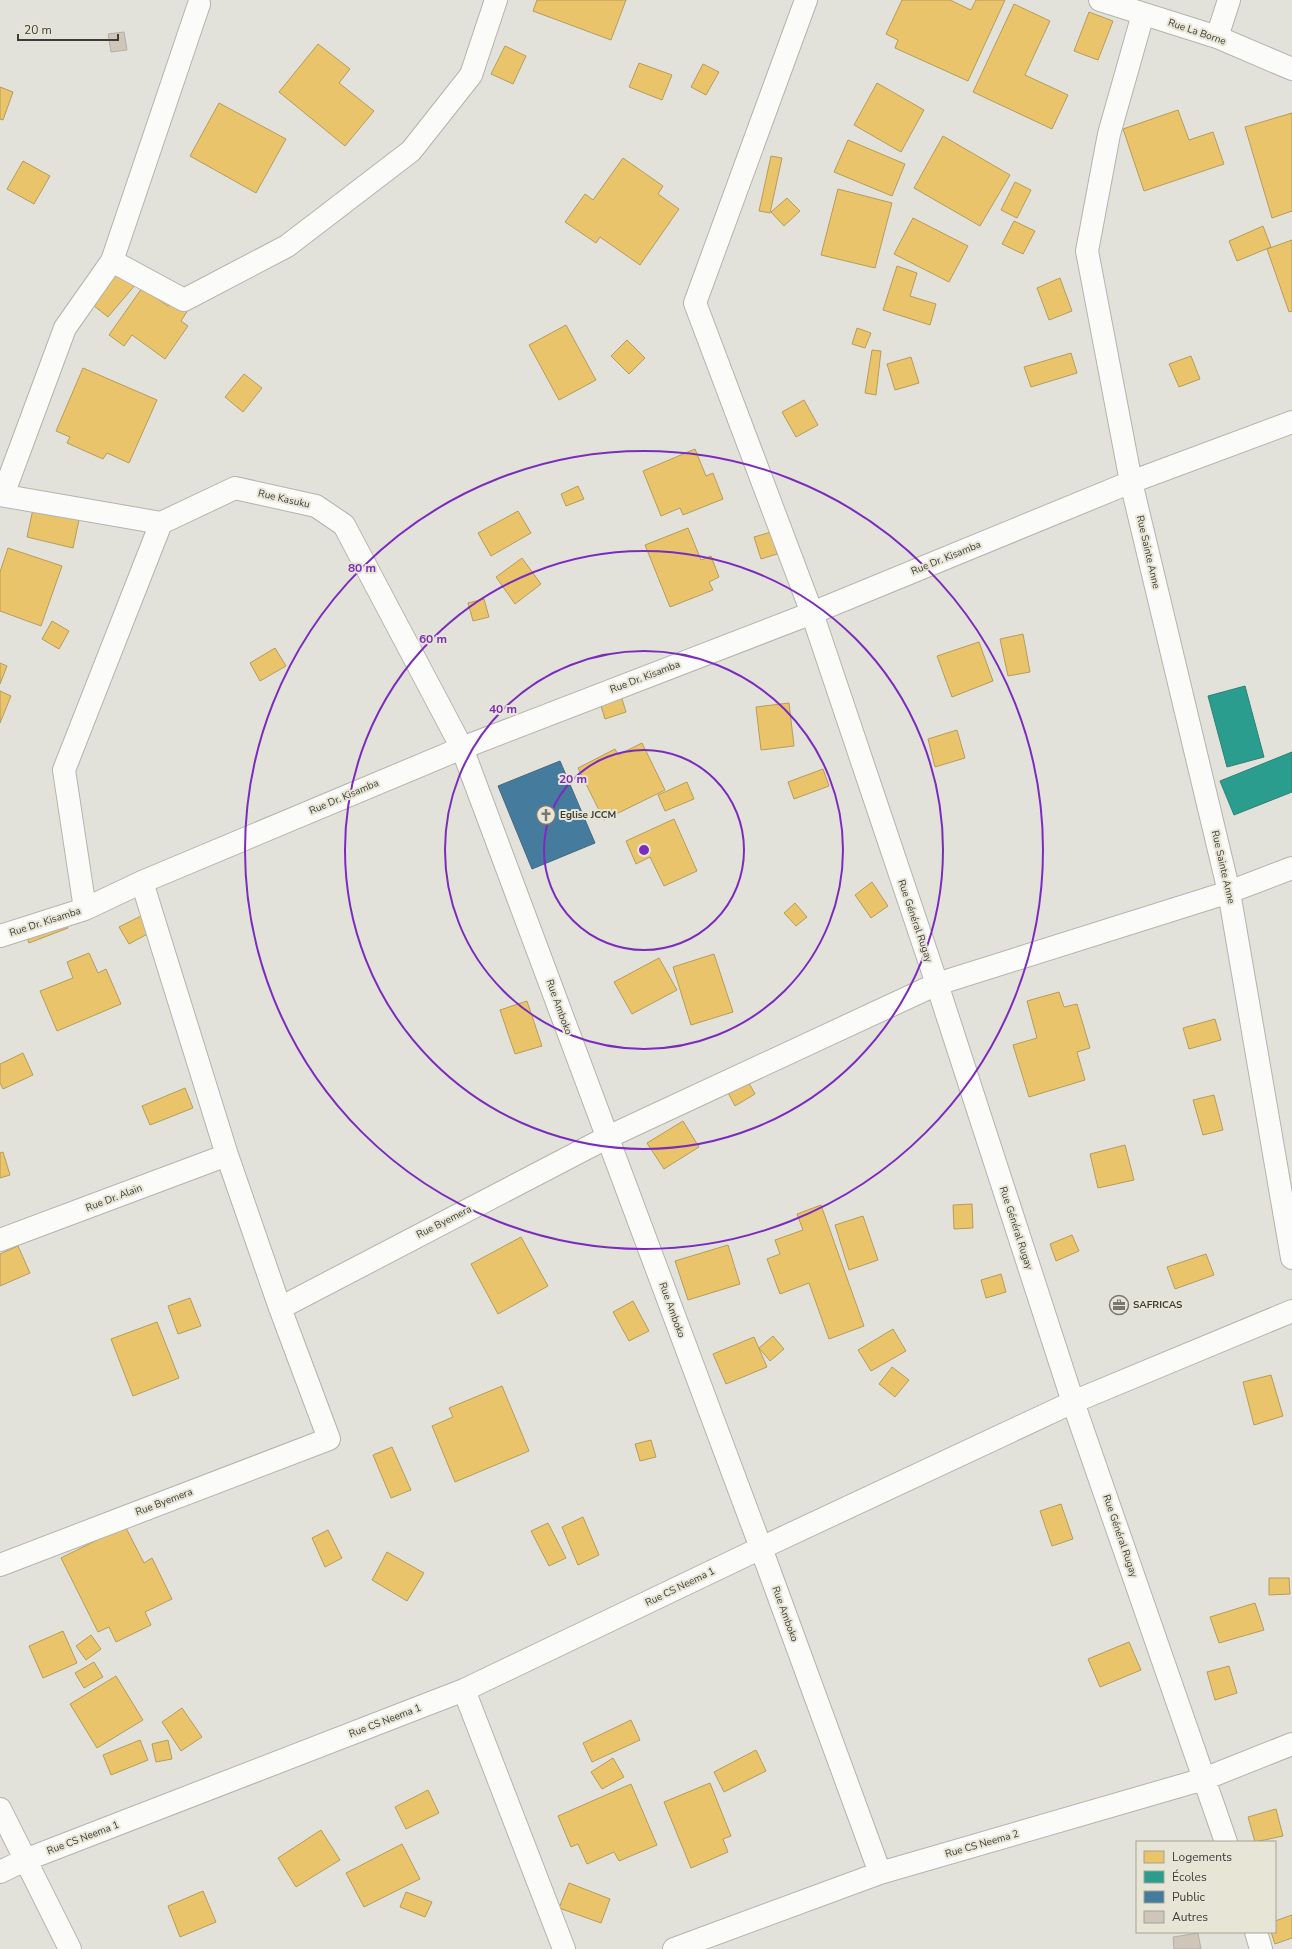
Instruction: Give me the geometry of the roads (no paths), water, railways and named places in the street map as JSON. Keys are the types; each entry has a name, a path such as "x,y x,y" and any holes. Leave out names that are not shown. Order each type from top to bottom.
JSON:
{"street":[{"path":"112,261 184,300 287,246 411,151 471,75 496,0"},
{"name":"Rue Général Rugay","path":"806,0 695,303 812,614 937,984 1073,1402 1226,1841"},
{"name":"Rue La Borne","path":"1100,0 1217,37 1292,69"},
{"path":"1217,37 1229,0"},
{"path":"84,909 64,770 161,523 2,495 65,328 112,261 199,4"},
{"name":"Rue Sainte Anne","path":"1143,14 1109,134 1087,251 1131,482 1229,892 1292,1258"},
{"name":"Rue Dr. Kisamba","path":"0,936 84,909 142,882 462,748 812,614 1131,482 1292,422"},
{"name":"Rue Kasuku","path":"161,523 235,488 316,506 344,525 462,748"},
{"name":"Rue Amboko","path":"462,748 761,1548 880,1873"},
{"name":"Rue Byemera","path":"0,1565 329,1439 280,1308 608,1137 937,984 1229,892 1292,868"},
{"path":"142,882 227,1155 280,1308"},
{"name":"Rue Dr. Alain","path":"0,1240 227,1155"},
{"name":"Rue CS Neema 1","path":"0,1872 25,1860 464,1690 761,1548 1073,1402 1292,1311"},
{"path":"464,1690 564,1949"},
{"name":"Rue CS Neema 2","path":"674,1949 880,1873 1204,1779 1292,1744"},
{"path":"0,1809 70,1949"},
{"path":"1256,1933 1261,1949"}],"place":[{"name":"Eglise JCCM","path":"546,815"},
{"name":"SAFRICAS","path":"1119,1305"}]}
